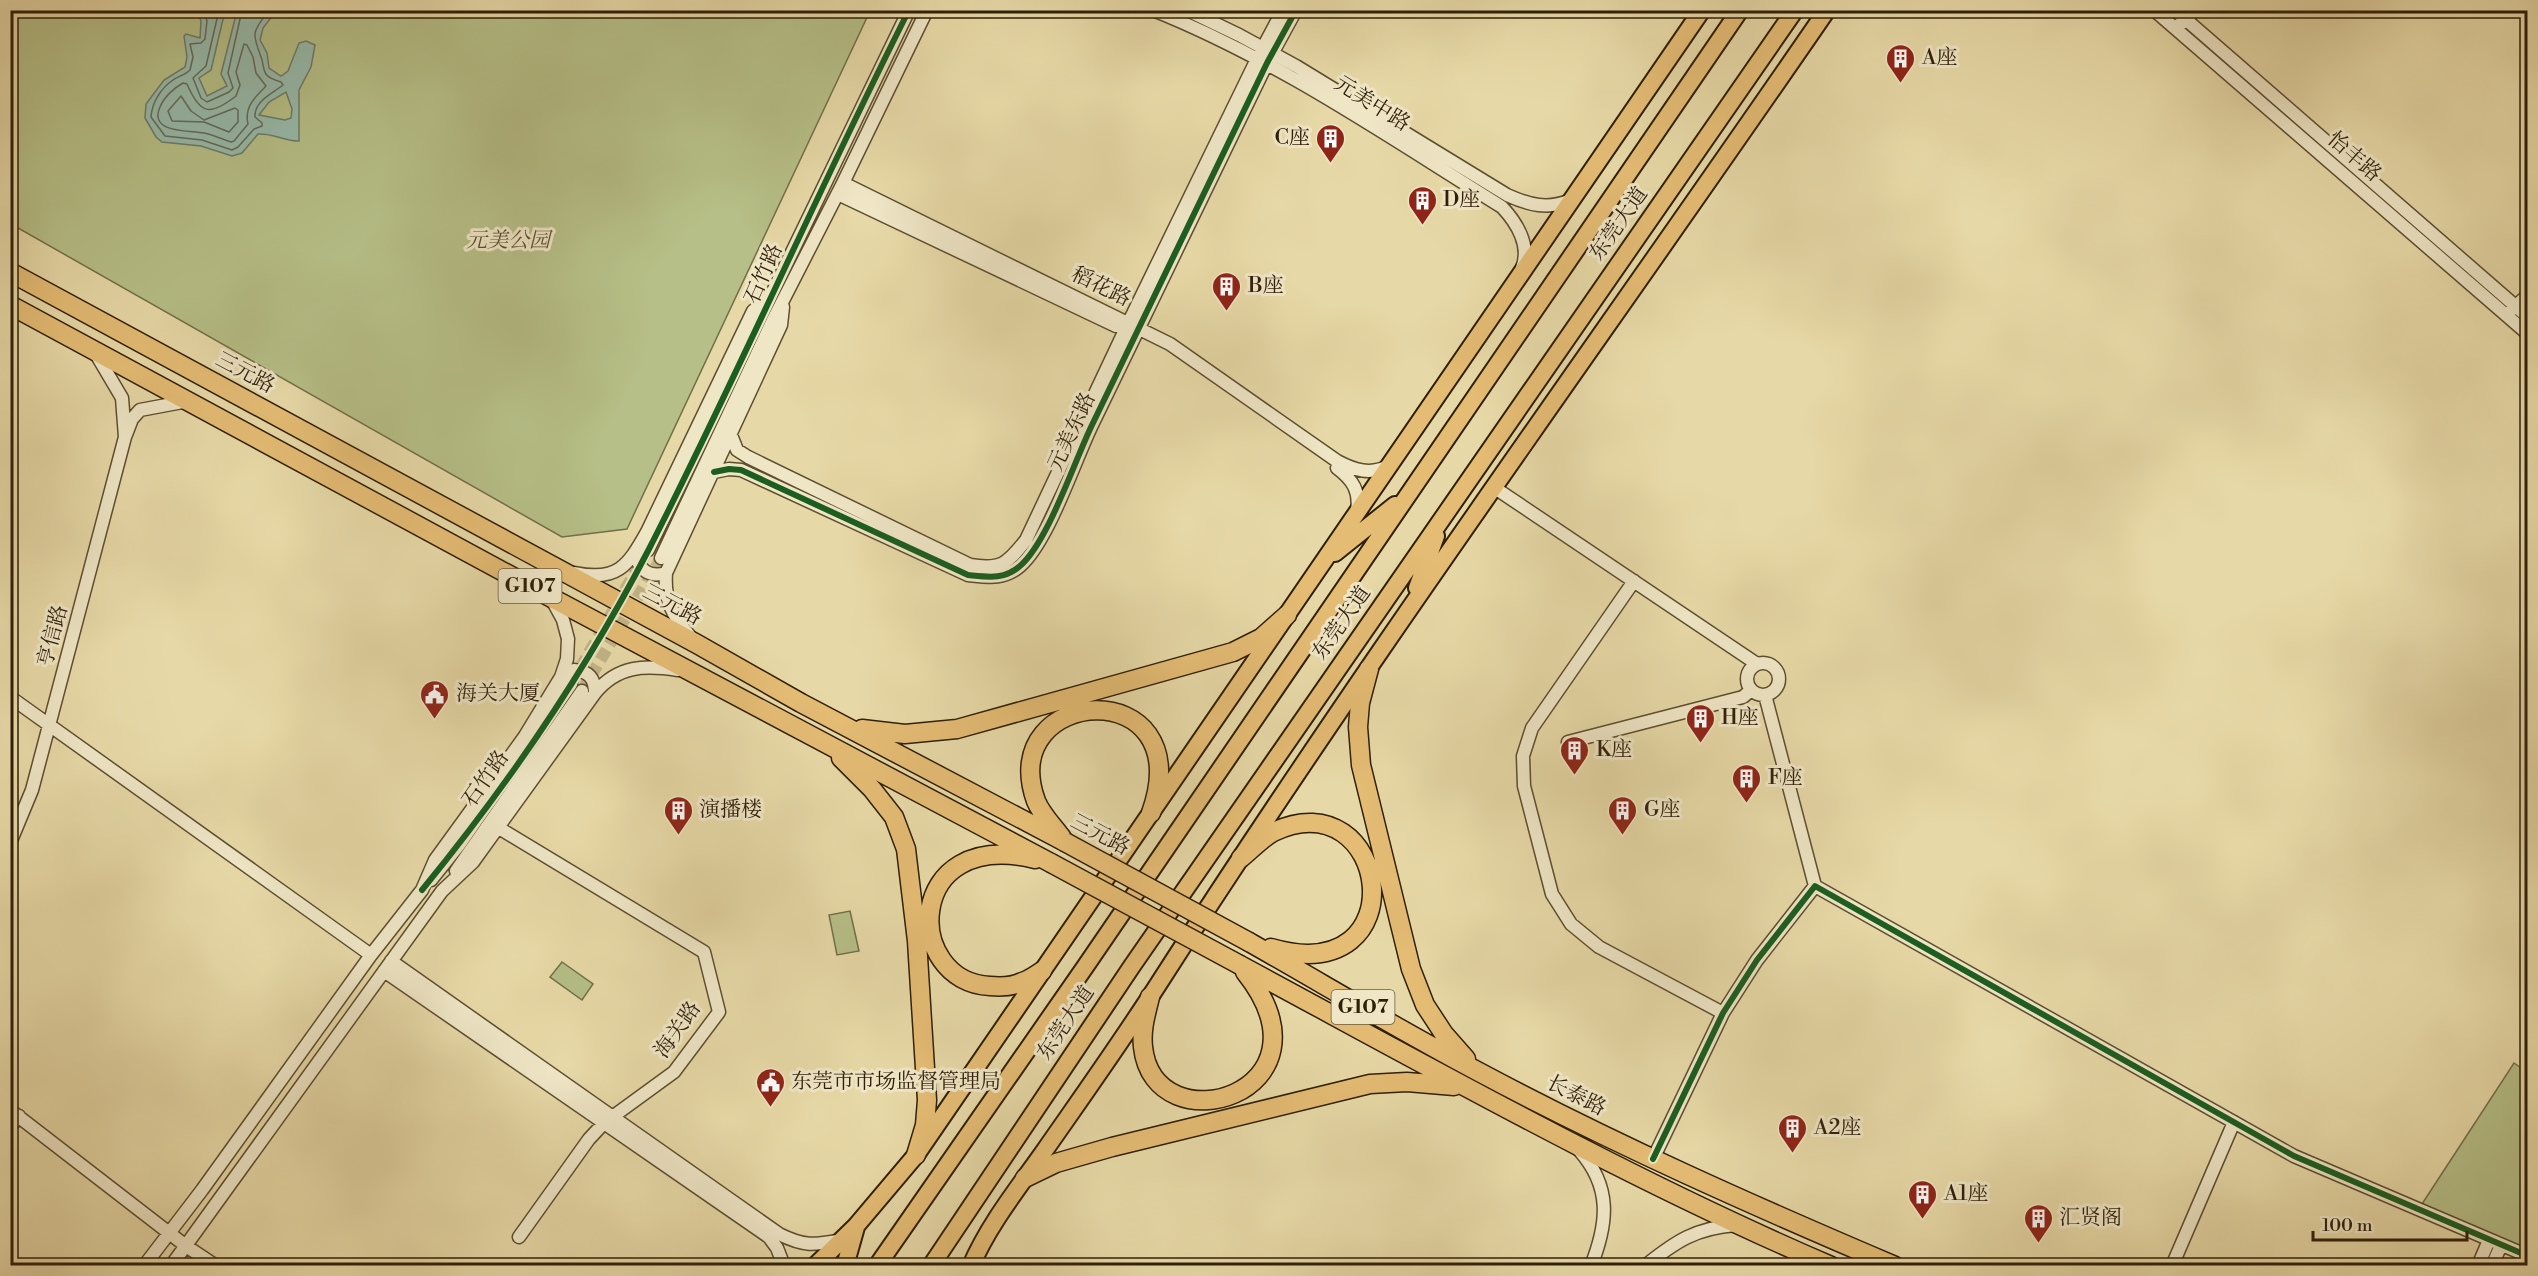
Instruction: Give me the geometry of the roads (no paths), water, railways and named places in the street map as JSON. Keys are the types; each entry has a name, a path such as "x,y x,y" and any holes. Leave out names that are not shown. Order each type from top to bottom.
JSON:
{"highway":[{"name":"三元路","path":"10,272 697,644 842,725 1249,942"},
{"name":"G107","path":"10,305 1240,966"},
{"path":"842,725 905,734 957,729 1233,652 1261,638 1287,615"},
{"path":"1369,669 1360,703 1358,727 1361,765 1411,969 1425,1005 1444,1034 1478,1072"},
{"path":"1065,842 1036,803 1030,782 1036,744 1046,730 1060,719 1075,712 1095,709 1115,712 1133,721 1147,732 1154,743 1160,761 1161,775 1159,793 1151,813"},
{"path":"827,744 872,789 894,817 906,849 917,941 927,1100 924,1125 915,1155"},
{"path":"1241,858 1272,833 1302,824 1329,825 1350,838 1362,852 1369,867 1373,886 1373,900 1367,921 1350,941 1329,951 1303,955 1249,942"},
{"path":"1042,971 1022,983 1003,987 982,986 964,979 938,956 932,938 931,903 937,885 949,871 965,862 986,855 1005,855 1051,863"},
{"name":"长泰路","path":"1249,942 1478,1072 1653,1159 1756,1207 1895,1266"},
{"path":"1150,997 1142,1027 1143,1047 1151,1072 1160,1083 1174,1093 1203,1101 1219,1100 1236,1094 1260,1075 1273,1042 1272,1022 1266,1004 1257,986 1240,966"},
{"name":"长泰路","path":"1240,966 1470,1089 1736,1226 1831,1266"},
{"path":"1025,1178 1056,1163 1112,1147 1370,1084 1437,1083 1470,1089"}],"main road":[{"path":"815,1266 856,1226 915,1155 1702,10"},
{"name":"东莞大道","path":"877,1266 1740,10"},
{"name":"东莞大道","path":"931,1266 1125,976 1795,10"},
{"path":"963,1266 974,1258 1025,1178 1150,997 1410,609 1827,10"},
{"path":"1321,564 1410,493"},
{"path":"1410,609 1444,515"},
{"path":"844,1266 856,1226"}],"street":[{"name":"元美中路","path":"1153,10 1265,56 1502,207 1513,219 1522,239 1524,263 1521,272"},
{"name":"元美中路","path":"1187,10 1524,203 1550,206 1571,200"},
{"name":"元美东路","path":"731,435 737,450 748,457 970,565 988,568 1001,565 1011,558 1026,540 1133,330 1265,56 1283,10"},
{"name":"元美东路","path":"1265,56 1296,10"},
{"name":"怡丰路","path":"2154,10 2519,315"},
{"name":"怡丰路","path":"2175,10 2519,315 2528,334"},
{"path":"2174,28 2195,10"},
{"name":"石竹路","path":"642,551 762,318 769,298 908,12"},
{"name":"石竹路","path":"661,558 783,303 927,14"},
{"name":"稻花路","path":"840,188 1133,330 1170,344 1352,469 1369,472 1381,470 1391,464"},
{"path":"2519,315 2528,295"},
{"path":"697,644 673,615 667,602 666,573 781,325 783,303"},
{"name":"元美东路","path":"714,472 729,469 741,470 968,575 1006,576 1021,565 1038,544 1133,330"},
{"name":"稻花路","path":"1133,330 1350,478 1357,490 1357,513"},
{"path":"94,350 123,399 126,437"},
{"path":"126,437 132,419 141,410 188,401"},
{"name":"亨信路","path":"10,843 32,790 126,437"},
{"path":"1495,488 1757,664 1772,664 1780,677 1778,687 1765,695"},
{"path":"562,571 589,576 611,574 621,569 642,551"},
{"path":"642,551 638,563 645,571 656,575 666,573"},
{"path":"1634,581 1532,728 1523,756 1524,786 1551,894 1571,924 1599,947 1723,1013"},
{"path":"550,597 563,620 568,639 566,680"},
{"path":"1751,690 1747,675 1757,664"},
{"path":"589,692 609,679 635,667 654,666 694,673"},
{"path":"144,1266 170,1234 371,955 423,890 435,860 566,680 574,670 581,670 593,679 589,692 499,828 473,862 442,891 171,1266"},
{"path":"1751,690 1765,695"},
{"path":"1568,742 1743,697 1751,690"},
{"name":"石竹路","path":"442,891 589,692"},
{"path":"1765,695 1815,886 2294,1156 2528,1256"},
{"path":"10,697 371,955"},
{"name":"海关路","path":"499,828 704,951 719,1011 674,1072 608,1120 588,1139 519,1237"},
{"path":"1653,1159 1723,1013 1756,960 1815,886"},
{"path":"388,966 608,1120 769,1237 777,1248 784,1266"},
{"path":"10,1127 15,1113 170,1234 216,1266"},
{"path":"608,1120 799,1245 815,1245 843,1240"},
{"path":"2172,1266 2234,1122"},
{"path":"1573,1142 1598,1174 1604,1201 1604,1221 1591,1266"},
{"path":"1645,1266 1691,1233 1715,1227 1736,1226"},
{"path":"2478,1266 2495,1242"},
{"path":"2492,1266 2495,1242"}],"water":[{"path":"197,11 225,11 211,70 199,78 207,96 227,86 221,74 237,11 276,11 263,28 260,40 267,53 269,68 281,76 288,71 299,43 306,41 315,45 311,67 299,90 299,141 258,134 242,153 232,156 201,146 162,142 156,137 145,118 146,104 164,80 185,67 187,57 184,36 186,34 200,38 201,21","holes":["286,92 292,109 291,118 285,120 259,115 269,102"]}],"tunnel":[{"path":"571,684 648,550"},
{"path":"582,691 661,558"}],"place":[{"name":"A座","path":"1901,84"},
{"name":"C座","path":"1331,164"},
{"name":"D座","path":"1422,226"},
{"name":"B座","path":"1227,312"},
{"name":"海关大厦","path":"435,720"},
{"name":"H座","path":"1700,744"},
{"name":"K座","path":"1575,776"},
{"name":"F座","path":"1747,804"},
{"name":"演播楼","path":"678,836"},
{"name":"G座","path":"1623,836"},
{"name":"东莞市市场监督管理局","path":"770,1108"},
{"name":"A2座","path":"1793,1154"},
{"name":"A1座","path":"1923,1220"},
{"name":"汇贤阁","path":"2038,1244"}],"park label":[{"name":"元美公园","path":"508,241"}]}
